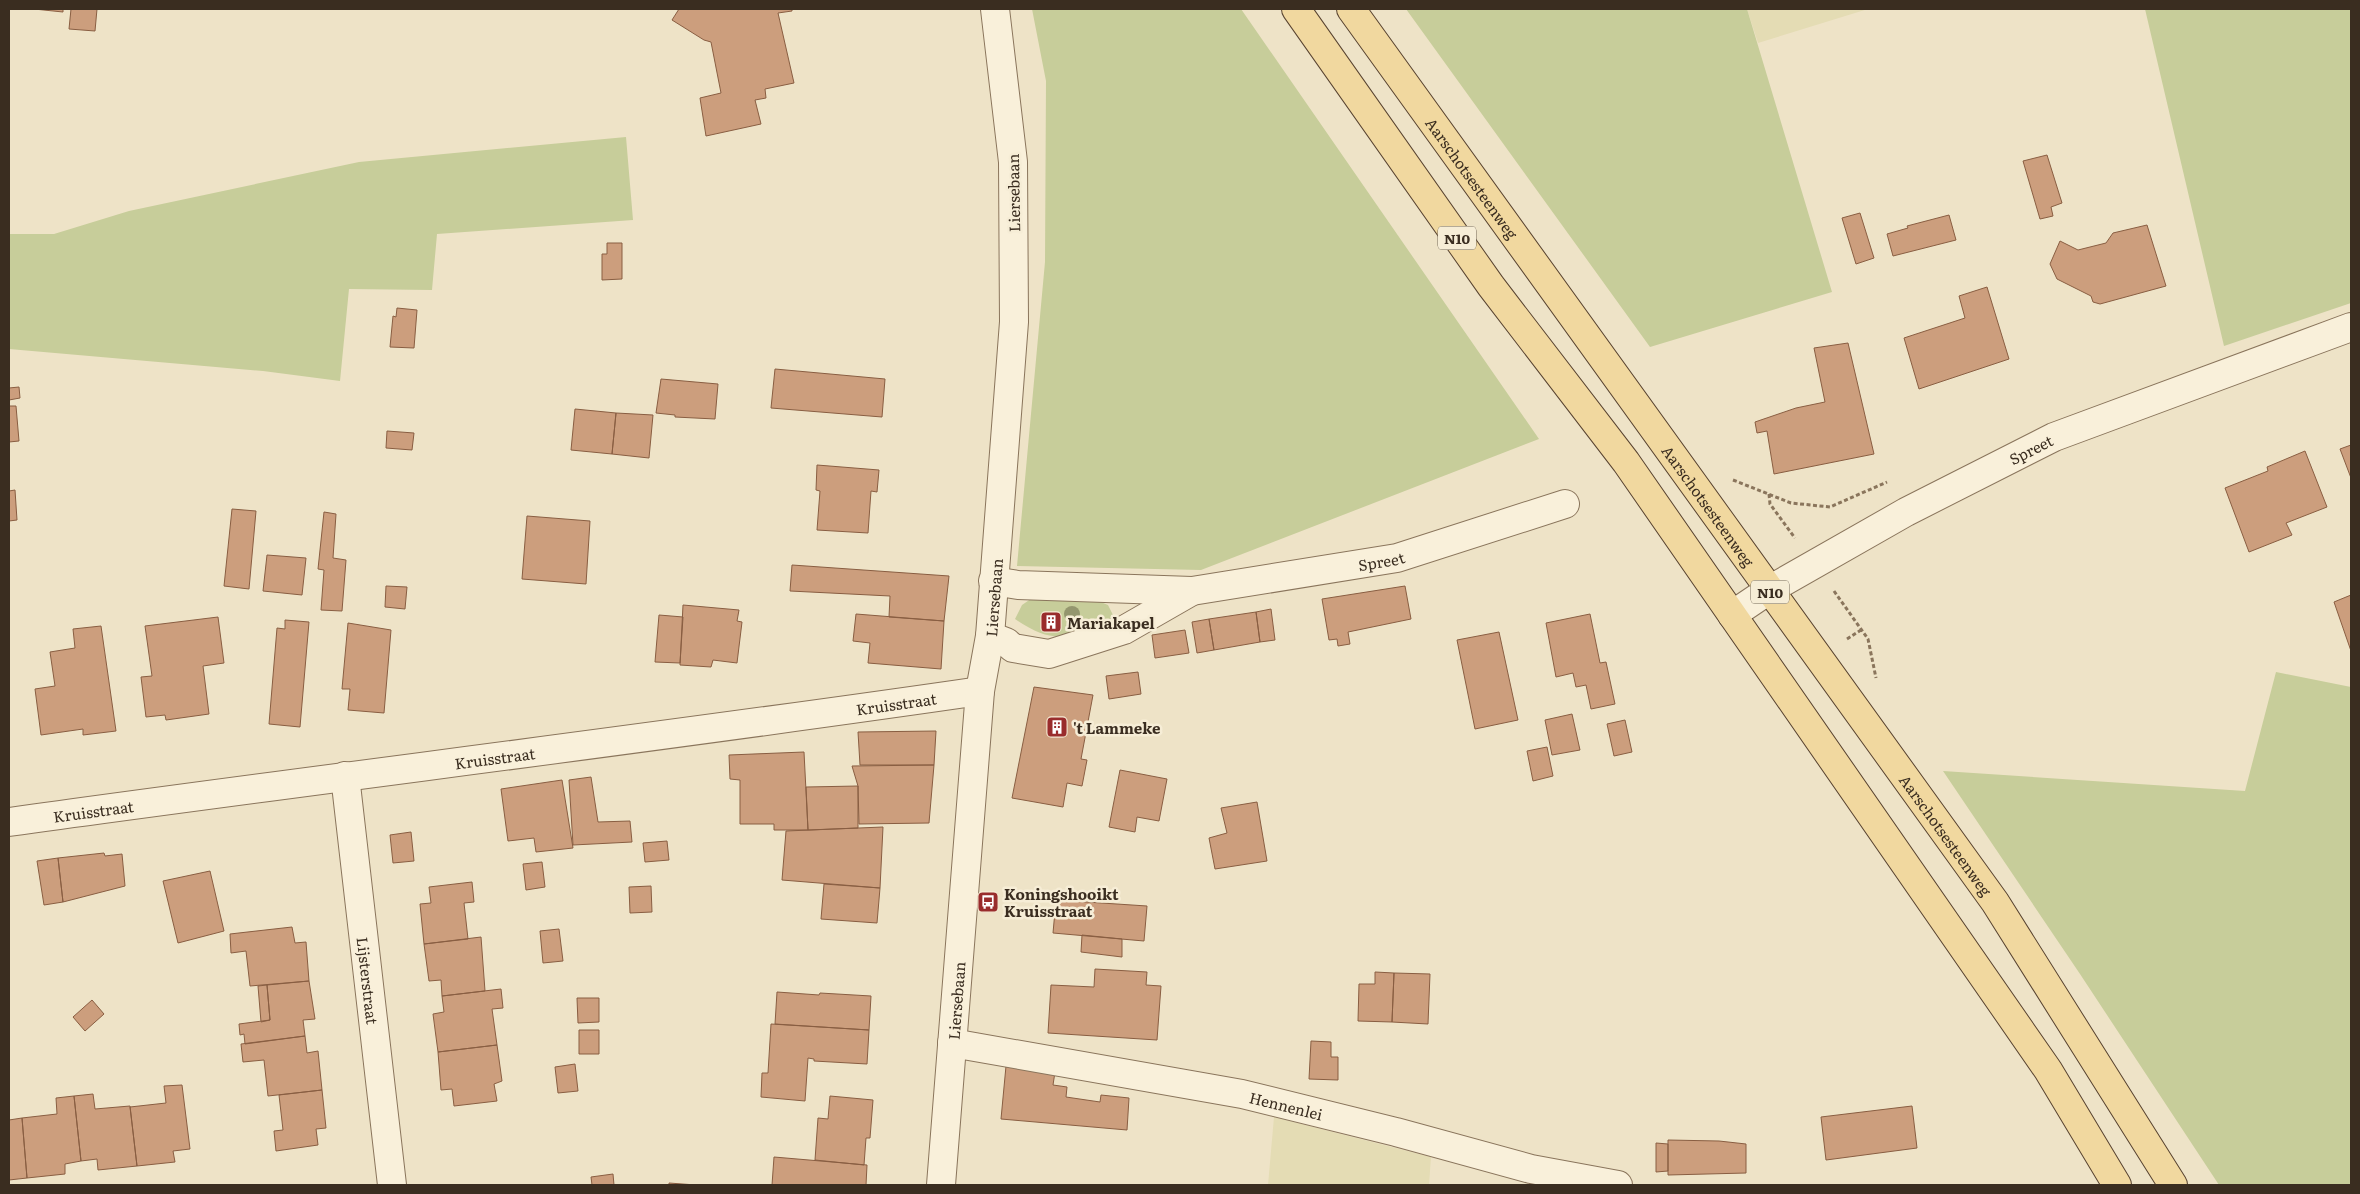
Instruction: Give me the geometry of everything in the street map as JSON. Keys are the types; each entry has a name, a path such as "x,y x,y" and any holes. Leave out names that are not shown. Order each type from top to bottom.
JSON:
{"main road":[{"name":"N10","path":"1296,9 1491,286 1626,462 2048,1070 2117,1185"},
{"name":"Aarschotsesteenweg","path":"1351,9 1994,902 2173,1185"}],"street":[{"name":"Liersebaan","path":"941,1185 980,691 990,636 1014,322 1013,162 995,9"},
{"name":"Spreet","path":"1732,615 1769,590 1906,512 2054,437 2351,327"},
{"name":"Spreet","path":"993,581 1018,585 1192,591 1398,558 1565,504"},
{"name":"Spreet","path":"990,636 1006,642 1013,648 1049,654 1124,630 1192,591"},
{"name":"Kruisstraat","path":"9,822 822,714 980,691"},
{"name":"Lijsterstraat","path":"345,776 392,1185"},
{"name":"Hennenlei","path":"952,1043 1242,1094 1396,1132 1531,1169 1618,1185"}],"path":[{"path":"1728,474 1734,481 1790,503 1830,507 1890,481"}],"shaded area":[{"path":"1747,9 1868,9 1758,43"},
{"path":"1274,1117 1431,1157 1429,1185 1268,1185"}],"green space":[{"path":"1032,9 1241,9 1539,439 1201,570 1017,566 1045,262 1046,81"},
{"path":"1406,9 1747,9 1832,292 1650,347"},
{"path":"2145,9 2351,9 2351,303 2224,346"},
{"path":"626,137 633,220 437,234 432,290 349,289 340,381 263,371 9,349 9,234 54,234 129,211 359,162"},
{"path":"1038,594 1096,600 1108,605 1113,615 1109,623 1071,635 1051,636 1041,633 1015,619 1022,605"},
{"path":"2276,672 2351,687 2351,1185 2219,1185 1943,771 2245,791"}],"building":[{"path":"34,9 63,9 63,12"},
{"path":"71,9 97,9 95,31 69,29"},
{"path":"679,9 792,9 792,11 778,13 794,83 765,89 766,98 755,100 761,124 706,136 700,98 721,93 711,42 704,40 672,20"},
{"path":"2047,155 2062,203 2051,207 2053,216 2040,219 2023,161"},
{"path":"1860,213 1874,258 1856,264 1842,218"},
{"path":"1949,215 1956,240 1893,256 1887,234 1908,228 1907,226"},
{"path":"2147,225 2166,286 2100,304 2093,302 2091,296 2057,279 2050,264 2060,241 2078,250 2106,243 2113,233"},
{"path":"607,243 622,243 622,279 602,280 602,254 607,254"},
{"path":"1987,287 2009,359 1919,389 1904,338 1965,318 1959,296"},
{"path":"397,308 417,310 414,348 390,347 393,316 396,317"},
{"path":"1848,343 1874,454 1774,474 1767,431 1757,433 1755,422 1796,408 1825,402 1814,348"},
{"path":"775,369 885,379 882,417 771,408"},
{"path":"661,379 718,384 715,419 675,417 675,415 656,413"},
{"path":"19,387 20,398 9,400 9,388"},
{"path":"9,406 16,406 19,441 9,442"},
{"path":"575,409 616,413 612,454 571,450"},
{"path":"616,413 653,415 649,458 612,454"},
{"path":"387,431 414,433 412,450 386,448"},
{"path":"2351,445 2351,478 2340,449"},
{"path":"2305,451 2327,507 2286,523 2292,535 2249,552 2225,488 2268,471 2267,467"},
{"path":"817,465 879,470 877,492 871,491 868,533 817,530 820,491 816,490"},
{"path":"15,490 17,520 9,521 9,491"},
{"path":"232,509 256,511 249,589 224,586"},
{"path":"324,512 336,514 333,558 346,560 342,611 321,610 324,570 318,569"},
{"path":"527,516 590,521 586,584 522,579"},
{"path":"267,555 306,558 302,595 263,591"},
{"path":"792,565 949,576 944,621 889,617 890,596 790,591"},
{"path":"386,586 407,587 405,609 385,607"},
{"path":"1405,586 1411,619 1348,632 1350,644 1338,646 1337,639 1329,640 1322,599"},
{"path":"2351,595 2351,651 2334,602"},
{"path":"683,605 739,610 737,621 742,622 737,663 713,660 711,667 680,665"},
{"path":"1271,609 1275,640 1260,642 1256,612"},
{"path":"1256,612 1260,642 1214,650 1209,619"},
{"path":"856,614 944,621 941,669 868,663 870,643 853,641"},
{"name":"Mariakapel","path":"1043,614 1060,619 1060,626 1055,630 1042,631"},
{"path":"1590,614 1600,663 1606,662 1615,704 1591,709 1586,685 1576,687 1573,673 1556,677 1546,623"},
{"path":"659,615 683,617 680,663 655,662"},
{"path":"218,617 224,663 203,666 209,714 166,720 165,715 146,717 141,677 152,676 145,626"},
{"path":"1209,619 1214,650 1197,653 1192,622"},
{"path":"285,620 309,622 300,727 269,724 277,628 285,629"},
{"path":"348,623 391,630 384,713 348,710 350,689 342,689"},
{"path":"101,626 116,731 83,735 83,729 41,735 35,689 55,686 50,652 75,648 73,629"},
{"path":"1185,630 1189,653 1155,658 1152,635"},
{"path":"1499,632 1518,720 1475,729 1457,640"},
{"path":"1138,672 1141,694 1109,699 1106,676"},
{"name":"'t Lammeke","path":"1034,687 1093,695 1081,759 1087,760 1082,786 1067,783 1063,807 1012,798"},
{"path":"1572,714 1580,750 1552,755 1545,720"},
{"path":"1625,720 1632,752 1614,756 1607,724"},
{"path":"936,731 934,765 860,765 858,732"},
{"path":"1547,747 1553,776 1533,781 1527,751"},
{"path":"804,752 808,830 774,830 774,824 740,824 740,780 730,779 729,755"},
{"path":"934,765 929,823 859,824 858,786 852,766"},
{"path":"1120,770 1167,779 1159,821 1137,817 1135,832 1109,827"},
{"path":"591,777 598,822 630,821 632,842 573,845 569,780"},
{"path":"562,780 573,848 536,852 534,838 508,841 501,789"},
{"path":"858,786 858,828 808,830 806,787"},
{"path":"1257,802 1267,861 1215,869 1209,838 1227,833 1221,808"},
{"path":"883,827 880,888 782,880 786,831"},
{"path":"411,832 414,861 393,863 390,835"},
{"path":"667,841 669,860 645,862 643,843"},
{"path":"104,853 105,856 122,854 125,886 63,902 58,858"},
{"path":"58,858 63,902 44,905 37,861"},
{"path":"542,862 545,887 526,890 523,864"},
{"path":"210,871 224,931 178,943 163,881"},
{"path":"472,882 474,902 464,903 468,939 424,944 420,904 431,903 429,887"},
{"path":"824,884 880,888 877,923 821,919"},
{"path":"651,886 652,912 630,913 629,887"},
{"path":"1056,900 1147,906 1144,941 1053,933"},
{"path":"292,927 295,943 306,942 309,981 250,986 246,951 231,953 230,934"},
{"path":"559,929 563,961 543,963 540,931"},
{"path":"1082,935 1122,939 1122,957 1081,952"},
{"path":"481,937 485,991 442,996 441,980 429,981 424,944"},
{"path":"1095,969 1147,972 1146,985 1161,986 1157,1040 1048,1033 1051,985 1094,987"},
{"path":"1375,972 1394,973 1392,1022 1358,1021 1359,984 1375,984"},
{"path":"1394,973 1430,974 1428,1024 1392,1022"},
{"path":"309,981 315,1019 303,1020 305,1036 245,1044 244,1034 240,1035 239,1024 270,1020 267,985"},
{"path":"267,985 270,1020 261,1022 258,986"},
{"path":"501,989 503,1008 492,1009 497,1045 438,1052 433,1014 444,1012 442,996"},
{"path":"777,992 871,996 869,1030 775,1024"},
{"path":"577,998 599,998 599,1022 578,1023"},
{"path":"92,1000 104,1014 85,1031 73,1017"},
{"path":"771,1024 869,1030 867,1064 814,1061 814,1059 808,1058 805,1101 761,1097 762,1073 768,1073"},
{"path":"579,1030 599,1030 599,1054 579,1054"},
{"path":"305,1036 307,1053 318,1051 322,1090 268,1096 264,1060 243,1062 241,1044"},
{"path":"1311,1041 1331,1042 1331,1057 1338,1057 1338,1080 1309,1079"},
{"path":"497,1045 502,1081 494,1084 497,1101 454,1106 452,1089 441,1090 438,1052"},
{"path":"575,1064 578,1091 558,1093 555,1067"},
{"path":"1006,1066 1055,1072 1053,1085 1067,1087 1066,1097 1100,1102 1101,1095 1129,1098 1127,1130 1001,1119"},
{"path":"182,1085 190,1149 173,1151 175,1162 137,1166 130,1107 166,1103 164,1086"},
{"path":"322,1090 326,1128 316,1129 318,1145 276,1151 274,1131 283,1130 279,1095"},
{"path":"93,1094 95,1109 130,1106 137,1166 98,1170 97,1159 81,1161 74,1096"},
{"path":"74,1096 81,1161 65,1164 65,1174 27,1178 22,1118 57,1114 56,1098"},
{"path":"830,1096 873,1100 870,1138 866,1138 864,1165 815,1160 818,1118 828,1119"},
{"path":"1912,1106 1917,1148 1826,1160 1821,1117"},
{"path":"22,1118 27,1178 9,1180 9,1120"},
{"path":"1668,1140 1719,1141 1746,1144 1746,1173 1668,1175"},
{"path":"1656,1143 1668,1144 1668,1171 1656,1172"},
{"path":"774,1157 867,1165 866,1185 772,1185"},
{"path":"613,1174 614,1185 592,1185 591,1177"},
{"path":"669,1183 696,1185 669,1185"}],"place":[{"name":"Mariakapel","path":"1051,622"},
{"name":"'t Lammeke","path":"1057,727"},
{"name":"Koningshooikt Kruisstraat","path":"988,902"}]}
